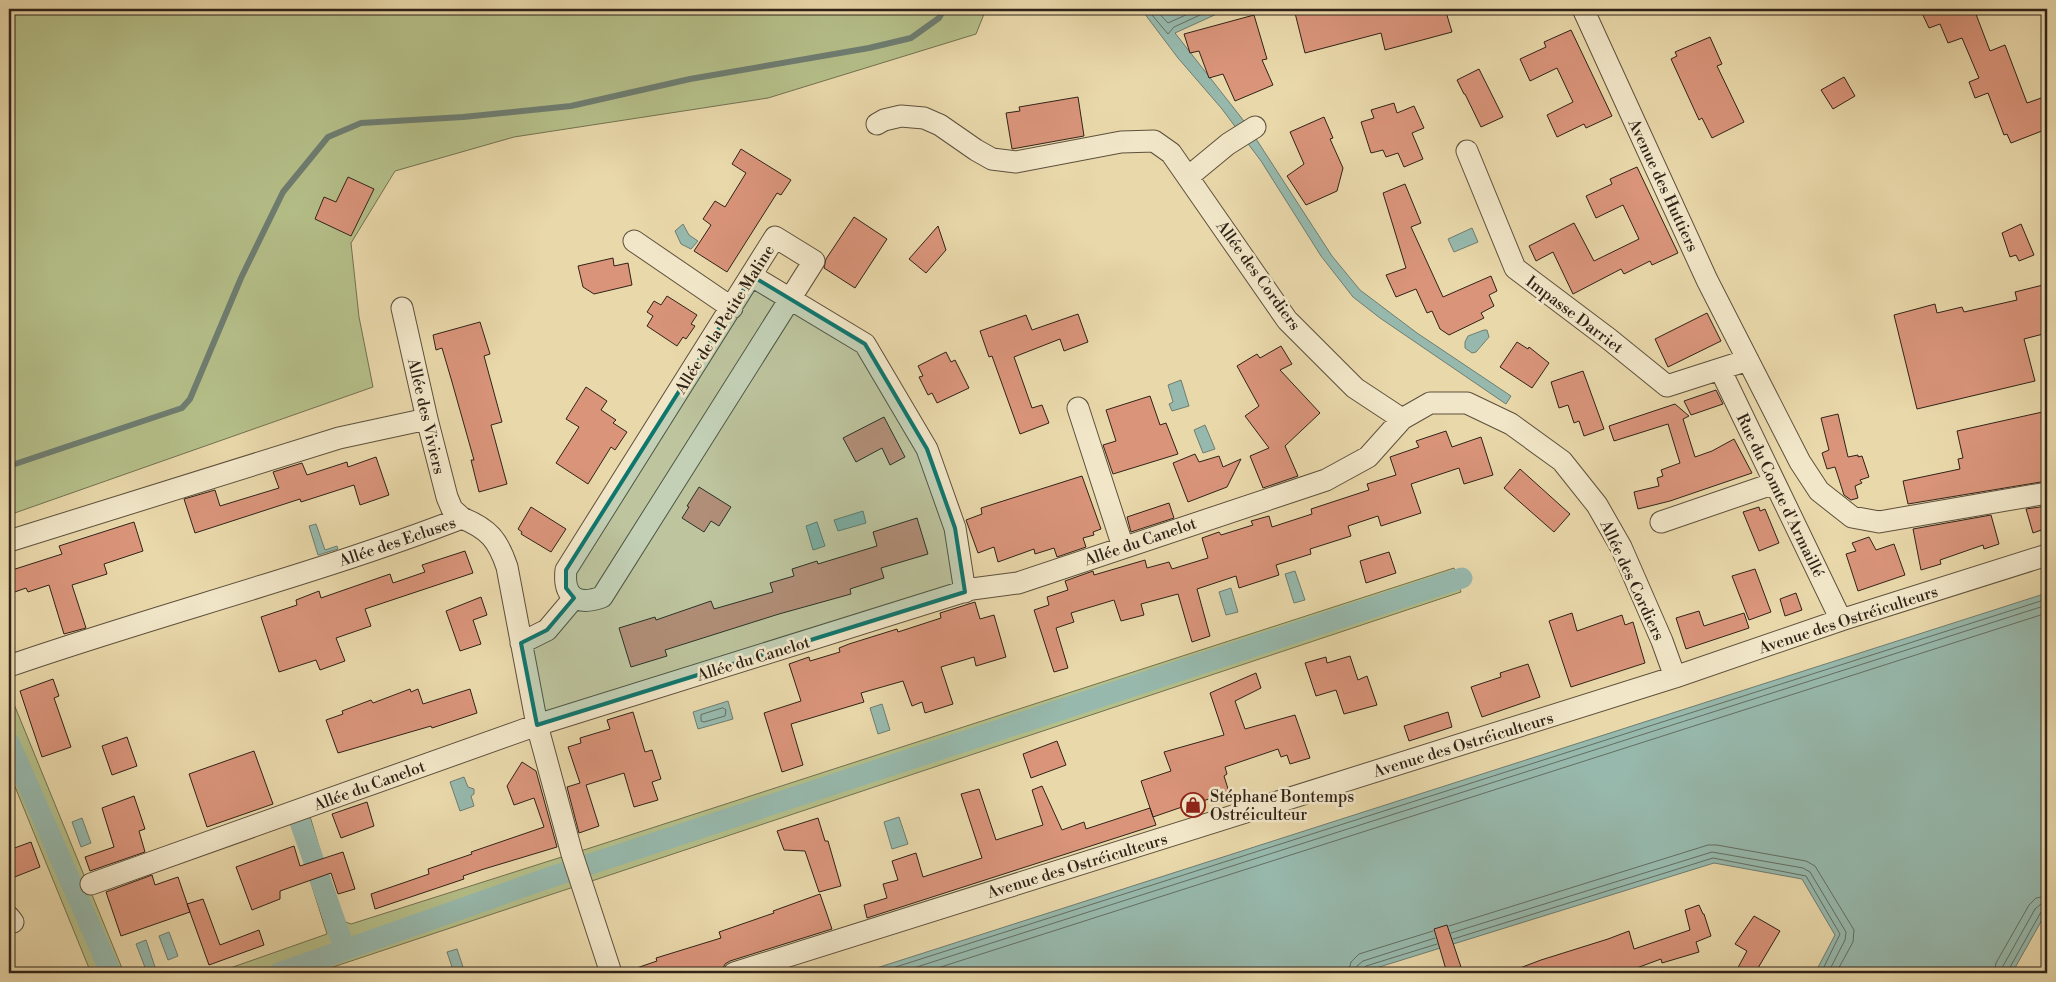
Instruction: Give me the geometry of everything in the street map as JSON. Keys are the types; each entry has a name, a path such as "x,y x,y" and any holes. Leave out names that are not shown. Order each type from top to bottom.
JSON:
{"street":[{"name":"Avenue des Huttiers","path":"1583,9 1707,280 1800,462 1819,491 1852,517 1879,522 2047,493"},
{"name":"Allée des Cordiers","path":"877,124 884,120 901,116 924,118 940,125 992,159 1016,162 1121,142 1154,141 1171,152 1287,320 1355,388 1402,419 1430,403 1467,403 1512,424 1562,461 1596,505 1621,547 1662,641 1675,677"},
{"path":"1188,176 1228,144 1255,127"},
{"name":"Impasse Darriet","path":"1467,151 1515,268 1609,339 1667,386 1748,360"},
{"name":"Allée de la Petite Maline","path":"775,237 814,261 602,597 582,602 574,598 566,588 566,570 752,276 775,237"},
{"path":"634,241 732,308"},
{"path":"752,276 865,344 927,449 955,528 965,592"},
{"name":"Allée des Viviers","path":"402,308 447,497 452,509 462,518"},
{"name":"Rue du Comte d'Armaillé","path":"1720,369 1841,620"},
{"path":"1078,408 1123,547"},
{"path":"9,542 339,438 427,419"},
{"name":"Allée du Canelot","path":"91,884 537,725 965,592 1018,583 1326,480 1368,457 1402,419"},
{"path":"1661,522 1776,483"},
{"name":"Allée des Ecluses","path":"9,666 91,637 401,542 462,518 485,529 501,549 507,567 537,725 572,854 611,973"},
{"name":"Avenue des Ostréiculteurs","path":"734,973 1675,677 1841,620 2047,555"},
{"path":"521,643 547,630 574,598"}],"highlighted area":[{"path":"752,276 865,344 927,449 955,528 965,592 537,725 521,643 547,630 574,598 566,588 566,570"}],"green space":[{"path":"9,9 986,9 976,34 768,98 514,137 395,171 351,243 359,317 373,387 9,515"},
{"path":"1454,568 1461,592 315,973 216,973 327,934 291,819 309,813 341,920 351,924"},
{"path":"9,692 124,973 91,973 9,772"}],"water":[{"path":"1141,9 1218,9 1219,13 1175,33 1247,125 1332,256 1360,290 1417,333 1511,396 1506,404 1380,318 1353,297 1321,256 1261,161 1222,109 1178,58"},
{"path":"683,224 689,235 698,241 691,249 681,244 675,231"},
{"path":"1472,228 1478,242 1454,252 1448,239"},
{"path":"1487,330 1489,337 1476,352 1472,353 1465,348 1468,336"},
{"path":"1181,380 1189,406 1172,411 1169,404 1173,402 1168,385"},
{"path":"1205,425 1215,449 1203,453 1194,430"},
{"path":"863,511 866,523 838,531 834,520"},
{"path":"817,522 825,546 813,550 806,526"},
{"path":"316,524 325,550 337,546 338,549 318,555 309,526"},
{"path":"1295,571 1305,600 1294,603 1285,574"},
{"path":"1231,588 1238,612 1226,615 1219,592"},
{"path":"2047,593 2047,911 2012,973 1815,973 1835,935 1802,879 1714,863 1360,973 861,973"},
{"path":"728,701 733,719 698,729 693,712"},
{"path":"882,704 890,730 878,734 870,708"},
{"path":"464,777 468,787 474,789 474,794 471,796 474,806 460,811 450,782"},
{"path":"899,817 908,844 892,849 884,822"},
{"path":"82,818 91,843 81,847 72,822"},
{"path":"169,932 178,956 168,960 159,936"},
{"path":"146,940 155,967 146,970 136,944"},
{"path":"457,949 465,973 454,973 447,952"}],"building":[{"path":"1294,9 1443,9 1446,12 1452,32 1385,50 1381,33 1305,53"},
{"path":"1933,9 1974,9 1990,51 2005,45 2027,103 2047,96 2047,129 2011,143 2007,134 2004,135 1988,93 1975,98 1969,82 1979,78 1962,38 1948,43 1940,24 1929,28 1922,13"},
{"path":"1254,15 1267,59 1262,60 1273,85 1235,101 1223,74 1209,78 1199,51 1190,53 1184,34"},
{"path":"1571,30 1612,116 1586,128 1584,124 1557,137 1547,115 1573,102 1557,68 1530,81 1520,59 1546,47 1544,42"},
{"path":"1710,37 1722,64 1717,66 1744,122 1712,138 1702,118 1699,120 1671,59 1677,56 1675,52"},
{"path":"1479,69 1503,117 1481,127 1457,80"},
{"path":"1844,77 1855,96 1833,109 1821,90"},
{"path":"1078,97 1084,136 1012,149 1006,113 1020,111 1019,107"},
{"path":"1394,103 1397,113 1414,106 1424,128 1412,133 1423,159 1404,167 1398,153 1386,157 1383,150 1371,153 1361,122 1374,118 1371,110"},
{"path":"1324,117 1333,138 1330,139 1343,168 1337,191 1306,205 1287,176 1304,164 1290,132"},
{"path":"741,149 791,180 781,195 777,193 727,272 694,251 711,225 703,219 715,201 725,207 746,173 732,164"},
{"path":"1637,167 1678,253 1652,265 1650,261 1624,274 1621,269 1573,294 1553,252 1536,261 1529,246 1574,223 1594,261 1639,239 1623,205 1596,218 1586,196 1612,184 1610,179"},
{"path":"348,177 374,189 351,236 315,219 324,197 336,202"},
{"path":"1405,184 1421,223 1411,227 1443,297 1491,276 1497,291 1489,295 1494,306 1481,313 1484,318 1449,335 1440,329 1432,311 1427,313 1416,289 1396,297 1386,275 1406,268 1383,193"},
{"path":"854,217 887,239 855,288 824,268 826,259"},
{"path":"2021,224 2034,255 2019,261 2016,255 2010,257 2002,233"},
{"path":"938,226 946,250 926,273 909,259"},
{"path":"613,258 614,266 628,263 632,285 594,294 583,287 578,266"},
{"path":"2047,284 2047,333 2024,339 2035,381 1917,409 1894,315 1935,304 1937,313 1962,307 1964,312 2017,300 2015,292"},
{"path":"667,296 697,315 691,324 695,326 686,339 683,337 677,346 647,326 653,316 647,312 654,301 661,305"},
{"path":"1707,313 1721,341 1668,367 1655,339"},
{"path":"1078,314 1088,342 1064,351 1060,339 1014,357 1032,408 1042,405 1049,423 1020,434 992,356 989,357 980,331 1026,315 1032,330"},
{"path":"480,322 490,354 484,356 502,422 491,425 507,484 479,492 471,460 474,460 452,382 442,348 436,350 433,335"},
{"path":"1517,342 1528,349 1529,347 1549,363 1532,388 1500,367"},
{"path":"1281,346 1292,364 1280,370 1320,413 1285,446 1298,476 1263,488 1250,456 1269,448 1245,416 1259,406 1237,366 1257,354 1260,358"},
{"path":"946,352 951,362 955,360 969,388 937,403 932,393 928,395 919,377 923,376 918,366"},
{"path":"1583,371 1604,429 1584,436 1579,421 1574,423 1568,405 1559,408 1551,382"},
{"path":"586,387 607,401 601,410 616,420 613,423 627,432 615,450 611,447 588,484 556,463 579,427 566,419"},
{"path":"1716,390 1723,404 1691,415 1684,401"},
{"path":"1150,396 1160,425 1166,423 1178,454 1113,474 1103,445 1116,441 1106,410"},
{"path":"1675,404 1689,416 1683,419 1695,457 1712,451 1734,439 1752,473 1670,501 1638,509 1634,492 1659,486 1657,478 1663,476 1661,470 1680,463 1668,424 1614,441 1609,426"},
{"path":"2047,411 2047,481 1908,504 1903,481 1960,469 1958,459 1963,458 1957,431"},
{"path":"1838,414 1848,457 1862,456 1869,477 1860,480 1862,483 1855,486 1858,498 1851,500 1844,495 1835,467 1827,469 1822,453 1829,450 1821,418"},
{"path":"884,417 905,457 890,465 882,448 856,462 843,438"},
{"path":"1446,431 1452,447 1481,437 1493,475 1464,484 1459,468 1411,484 1421,513 1381,526 1378,516 1348,526 1351,536 1310,549 1311,554 1276,565 1279,575 1239,588 1236,576 1197,589 1210,636 1192,642 1178,594 1141,604 1144,615 1121,621 1114,600 1071,613 1074,622 1056,628 1068,668 1054,672 1034,610 1049,605 1047,597 1068,590 1065,581 1093,571 1094,575 1145,560 1147,568 1169,562 1172,569 1208,558 1202,538 1219,532 1221,535 1253,525 1251,521 1269,516 1272,527 1312,514 1311,509 1369,490 1367,484 1396,475 1390,457 1419,447 1416,441"},
{"path":"1195,454 1199,462 1219,456 1223,467 1241,459 1227,487 1188,502 1173,463"},
{"path":"376,457 389,495 360,505 354,485 301,502 300,499 195,533 184,499 215,490 220,506 279,488 273,472 302,463 307,475 347,462 348,467"},
{"path":"1520,469 1570,514 1554,532 1504,488"},
{"path":"1082,476 1101,529 1093,532 1094,535 1083,538 1086,547 1057,557 1054,548 1035,554 1034,549 998,562 994,547 978,553 966,520 982,514 981,508"},
{"path":"699,487 731,507 719,526 711,521 704,532 682,518"},
{"path":"1169,503 1174,518 1131,532 1127,517"},
{"path":"2047,506 2047,528 2033,533 2026,509"},
{"path":"531,507 566,529 551,552 521,534 522,532 518,529"},
{"path":"1759,507 1760,511 1765,509 1779,543 1759,551 1743,512"},
{"path":"1991,515 1999,544 1984,549 1983,545 1940,560 1941,564 1921,570 1913,529"},
{"path":"917,518 928,554 881,568 884,578 850,589 851,594 779,614 665,650 667,656 631,667 619,628 655,617 656,620 711,601 714,609 773,592 770,583 794,576 792,569 817,561 818,564 877,546 873,532"},
{"path":"134,522 143,551 104,564 107,574 72,585 86,628 64,634 49,585 28,592 26,588 9,594 9,571 62,554 59,546"},
{"path":"1869,537 1876,550 1894,544 1905,575 1858,591 1846,554 1856,551 1852,543"},
{"path":"465,551 473,573 365,609 371,626 336,638 345,661 320,670 316,660 279,672 261,617 297,605 296,600 319,591 321,598 390,574 393,583 425,572 422,565"},
{"path":"1389,552 1396,573 1366,583 1360,561"},
{"path":"1755,569 1771,612 1749,620 1732,576"},
{"path":"1796,593 1802,610 1785,616 1780,599"},
{"path":"481,597 487,615 473,620 481,644 460,651 446,611"},
{"path":"975,602 980,619 994,615 1006,657 976,666 974,657 941,667 953,704 925,713 922,702 912,706 903,681 861,693 864,702 791,724 803,765 782,772 764,713 801,701 789,664 809,657 810,661 840,652 839,648 849,644 897,629 898,632 941,618 940,613"},
{"path":"1699,611 1704,626 1744,613 1749,628 1686,649 1676,618"},
{"path":"1572,613 1577,631 1622,615 1625,625 1633,622 1645,663 1571,687 1549,621"},
{"path":"1350,656 1358,680 1367,676 1377,705 1344,714 1336,690 1316,696 1305,663 1326,657 1327,663"},
{"path":"1528,664 1540,697 1482,717 1471,687 1501,677 1500,673"},
{"path":"1256,673 1261,688 1235,701 1245,729 1295,715 1310,758 1290,764 1287,755 1281,757 1278,749 1225,767 1227,774 1224,776 1229,792 1203,801 1205,808 1185,815 1182,807 1153,817 1141,781 1171,771 1164,752 1224,735 1210,693"},
{"path":"53,679 59,696 54,698 71,747 42,757 20,691"},
{"path":"410,689 411,692 418,689 423,704 470,689 477,713 432,728 431,726 338,753 326,720 343,714 342,711 371,700 373,703"},
{"path":"633,712 645,752 652,750 661,779 652,782 658,800 634,807 624,773 586,785 599,826 579,833 567,787 580,783 568,747 581,743 580,738 610,729 607,720"},
{"path":"1448,712 1452,727 1409,741 1404,726"},
{"path":"127,737 137,766 112,775 102,746"},
{"path":"1057,741 1066,765 1031,778 1023,754"},
{"path":"254,751 273,804 207,827 189,774"},
{"path":"522,762 536,771 557,847 463,876 464,879 375,909 371,894 429,874 428,869 472,854 471,852 544,827 534,798 514,805 507,786"},
{"path":"1042,786 1062,830 1084,822 1086,829 1150,808 1156,825 867,918 864,905 887,898 883,884 898,880 892,861 916,853 923,877 982,858 961,794 979,789 996,840 1043,825 1032,790"},
{"path":"134,796 145,829 139,831 145,852 90,871 85,857 114,847 102,808"},
{"path":"367,802 374,826 341,838 332,814"},
{"path":"818,818 825,841 828,841 841,886 819,892 805,851 784,850 777,831"},
{"path":"31,842 40,867 12,878 9,869 9,850"},
{"path":"294,846 300,866 343,852 355,889 338,894 331,873 280,891 280,899 252,910 236,867"},
{"path":"152,875 155,885 178,877 190,912 121,936 106,892"},
{"path":"820,894 832,929 730,961 725,964 722,970 711,973 628,973 628,971 657,961 656,958 721,938 719,932 774,913 773,911"},
{"path":"203,899 220,945 259,930 264,945 209,965 187,904"},
{"path":"1699,905 1711,936 1696,942 1699,952 1662,963 1661,959 1623,973 1513,973 1512,971 1629,931 1634,949 1690,930 1685,910"},
{"path":"1754,916 1780,931 1755,973 1735,973 1747,951 1735,944"},
{"path":"1447,925 1463,973 1447,973 1434,929"}],"waterway":[{"path":"9,466 182,408 190,399 241,278 283,192 328,137 361,123 463,117 571,106 690,79 869,48 911,38 939,18 944,9"},
{"path":"279,973 554,876 1462,578"},
{"path":"9,742 111,973"},
{"path":"299,819 345,950"}],"place":[{"name":"Stéphane Bontemps Ostréiculteur","path":"1193,805"}]}
